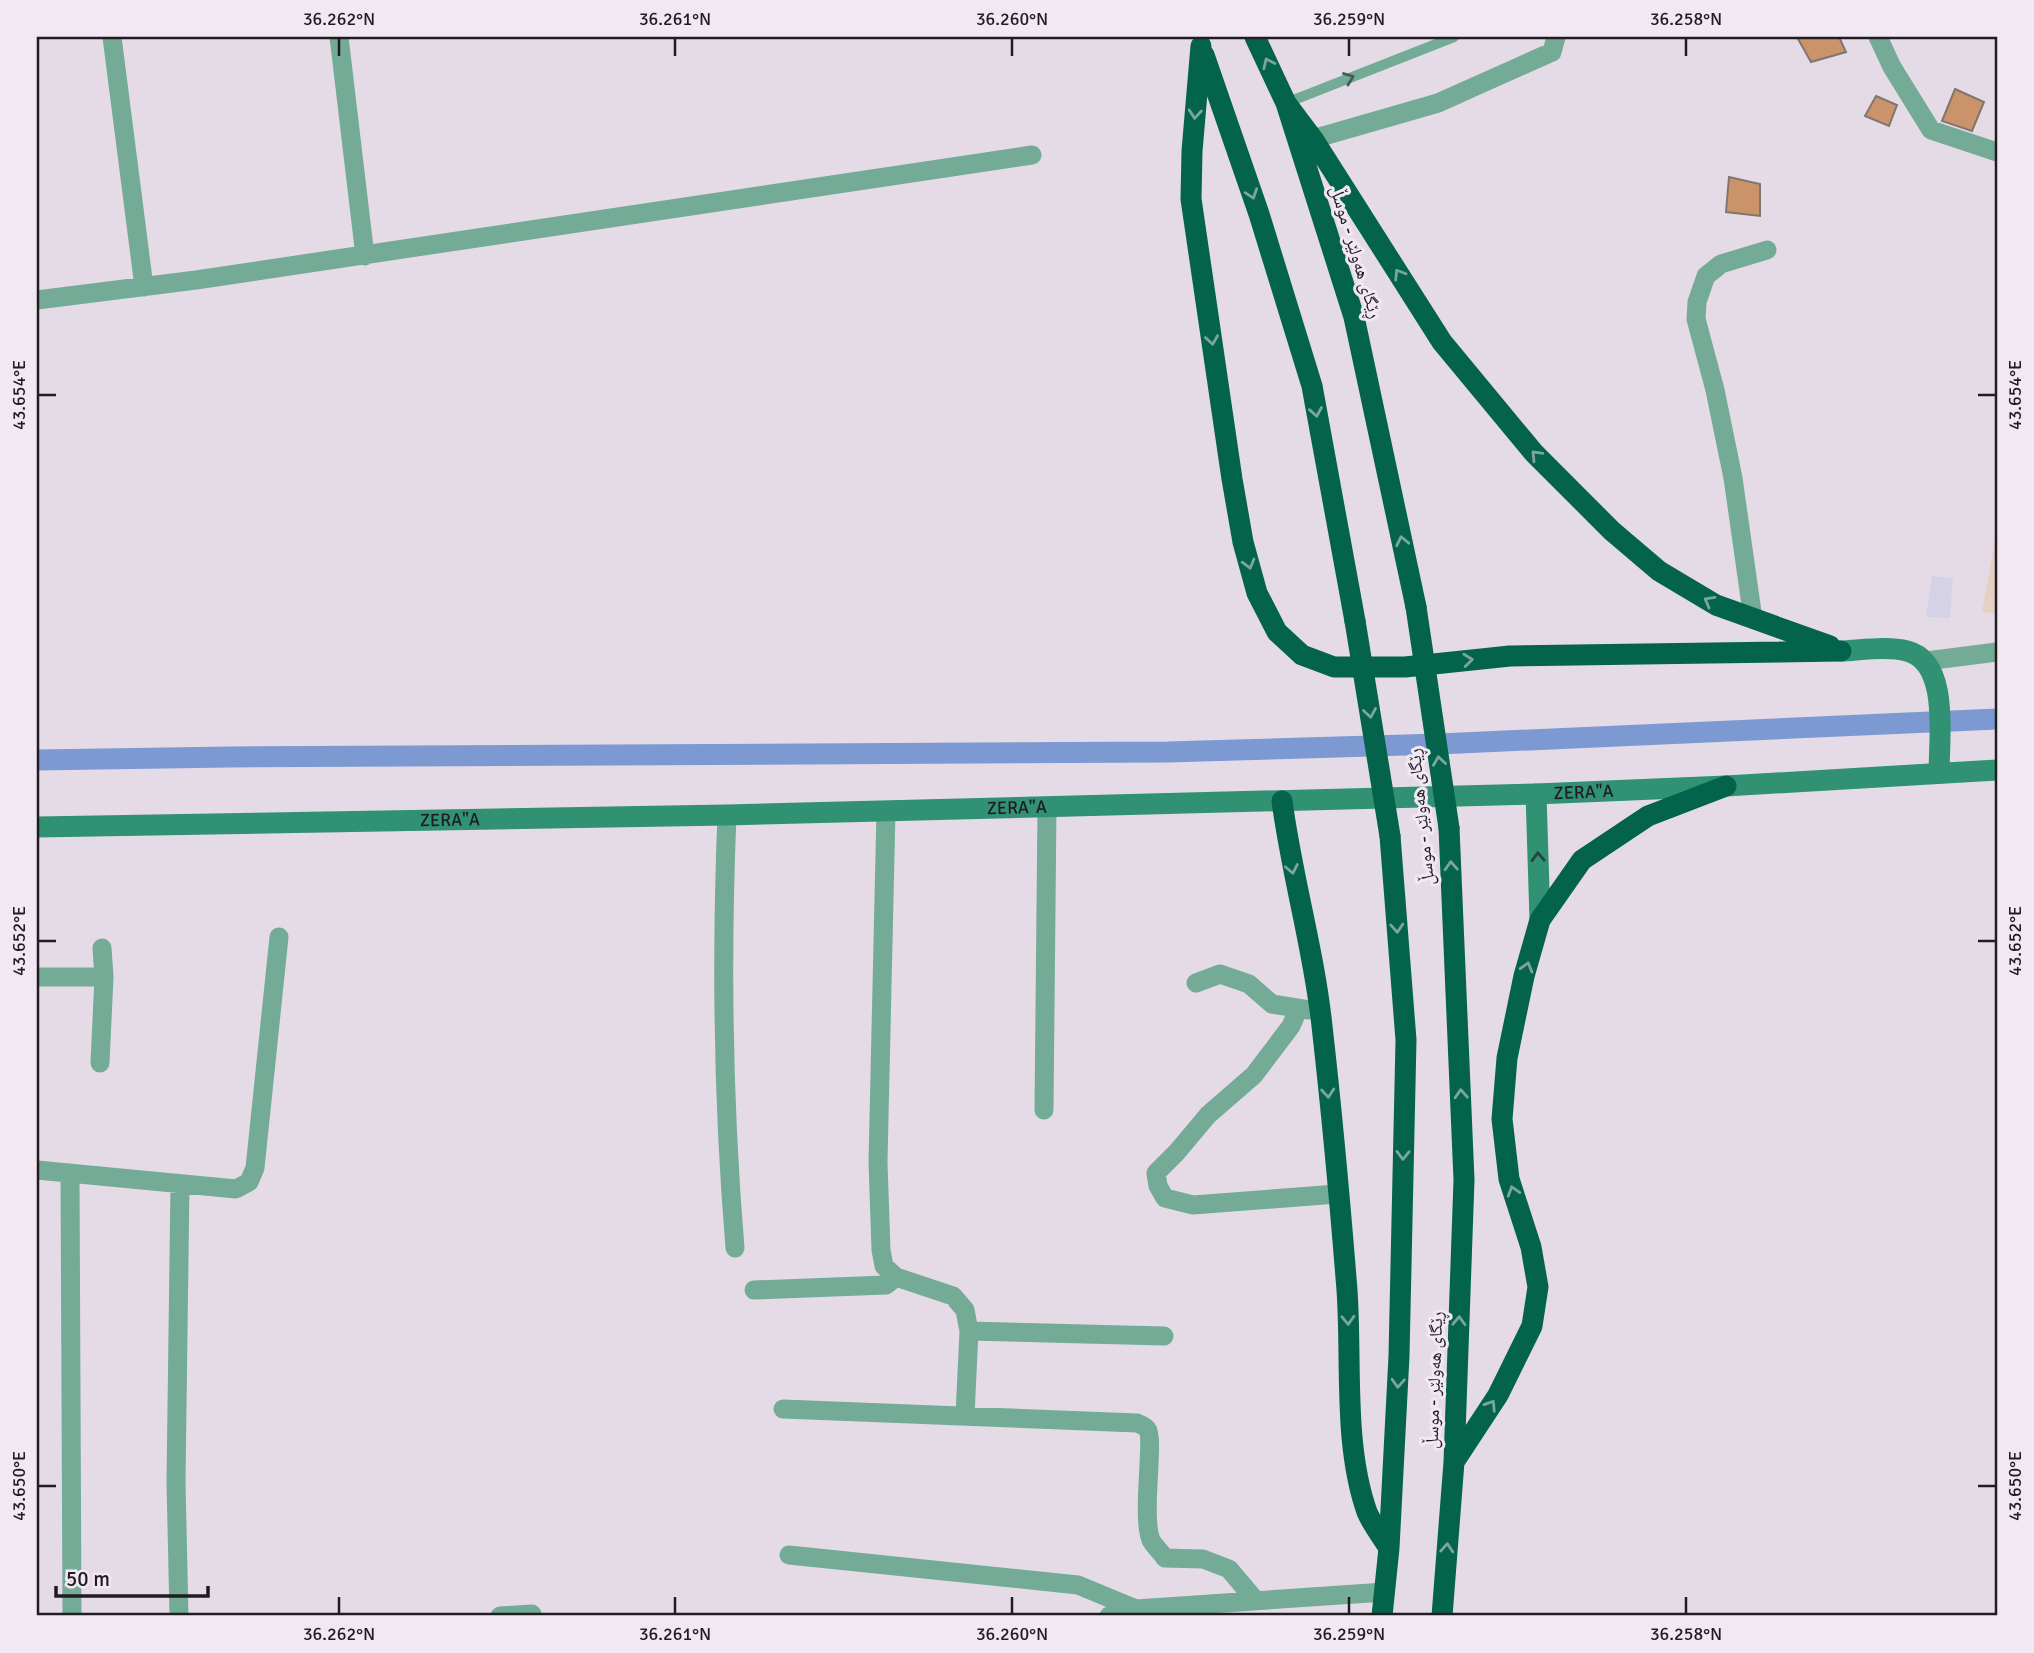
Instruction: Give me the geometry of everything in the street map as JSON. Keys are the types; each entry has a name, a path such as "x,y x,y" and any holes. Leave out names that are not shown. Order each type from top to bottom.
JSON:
{"highway":[{"name":"ڕێگای هەولێر - موسڵ","path":"1255,37 1286,103 1354,317 1416,607 1449,828 1464,1180 1454,1462 1442,1616"},
{"name":"ڕێگای هەولێر - موسڵ","path":"1199,41 1259,214 1312,386 1355,621 1390,836 1406,1040 1399,1356 1389,1548 1382,1616"},
{"path":"1199,41 1191,199 1232,480 1243,542 1256,593 1278,632 1302,655 1334,667 1405,667 1510,656 1842,651"},
{"path":"1286,103 1314,139 1442,342 1534,453 1612,531 1659,571 1716,605 1842,651"},
{"path":"1454,1462 1498,1395 1532,1326 1538,1287 1531,1247 1509,1180 1502,1119 1507,1058 1524,976 1540,920 1581,860 1648,817 1726,786"},
{"path":"1282,802 1320,1011 1347,1292 1353,1433 1359,1482 1368,1514 1389,1548"}],"street":[{"path":"112,37 144,287"},
{"path":"339,37 365,256"},
{"path":"1314,139 1438,103 1552,52 1556,37"},
{"path":"1878,37 1892,67 1931,130 1997,152"},
{"path":"37,300 365,256 1032,155"},
{"path":"1753,619 1733,478 1696,319 1697,302 1706,276 1721,264 1767,250"},
{"path":"1842,651 1904,650 1917,654 1926,661 1938,686 1940,773"},
{"path":"1926,661 1997,652"},
{"name":"ZERA\"A","path":"37,827 1282,802 1726,786 1997,770"},
{"path":"1536,794 1540,920"},
{"path":"1044,1110 1047,806"},
{"path":"886,811 878,1162 881,1250 884,1266 896,1277 953,1296 965,1310 969,1331 965,1416"},
{"path":"727,815 723,906 723,1027 727,1158 735,1248"},
{"path":"37,1170 236,1189 249,1182 255,1168 279,937"},
{"path":"100,1063 104,977 102,948"},
{"path":"1196,983 1220,974 1249,985 1272,1004 1298,1010 1320,1011"},
{"path":"37,977 104,977"},
{"path":"1298,1010 1291,1026 1254,1075 1208,1115 1156,1173 1158,1186 1165,1198 1193,1205 1337,1194"},
{"path":"70,1173 72,1616"},
{"path":"179,1616 176,1482 180,1184"},
{"path":"754,1290 886,1285 896,1277"},
{"path":"969,1331 1164,1336"},
{"path":"783,1409 1137,1423 1147,1429 1151,1439 1146,1481 1147,1520 1152,1541 1165,1558 1203,1559 1229,1569 1256,1601"},
{"path":"789,1555 1078,1585 1136,1609"},
{"path":"1109,1616 1136,1609 1385,1591"},
{"path":"500,1616 532,1614"}],"lane":[{"path":"1286,103 1454,37"}],"shaded area":[{"path":"1997,529 1997,614 1982,612"},
{"path":"1932,576 1953,578 1950,618 1926,617"}],"building":[{"path":"1797,37 1839,37 1846,52 1811,62"},
{"path":"1955,89 1984,102 1972,131 1942,121"},
{"path":"1876,96 1897,105 1889,126 1865,116"},
{"path":"1729,177 1760,184 1760,216 1726,212"}],"waterway":[{"path":"37,760 1167,752 1439,744 1997,719"}]}
